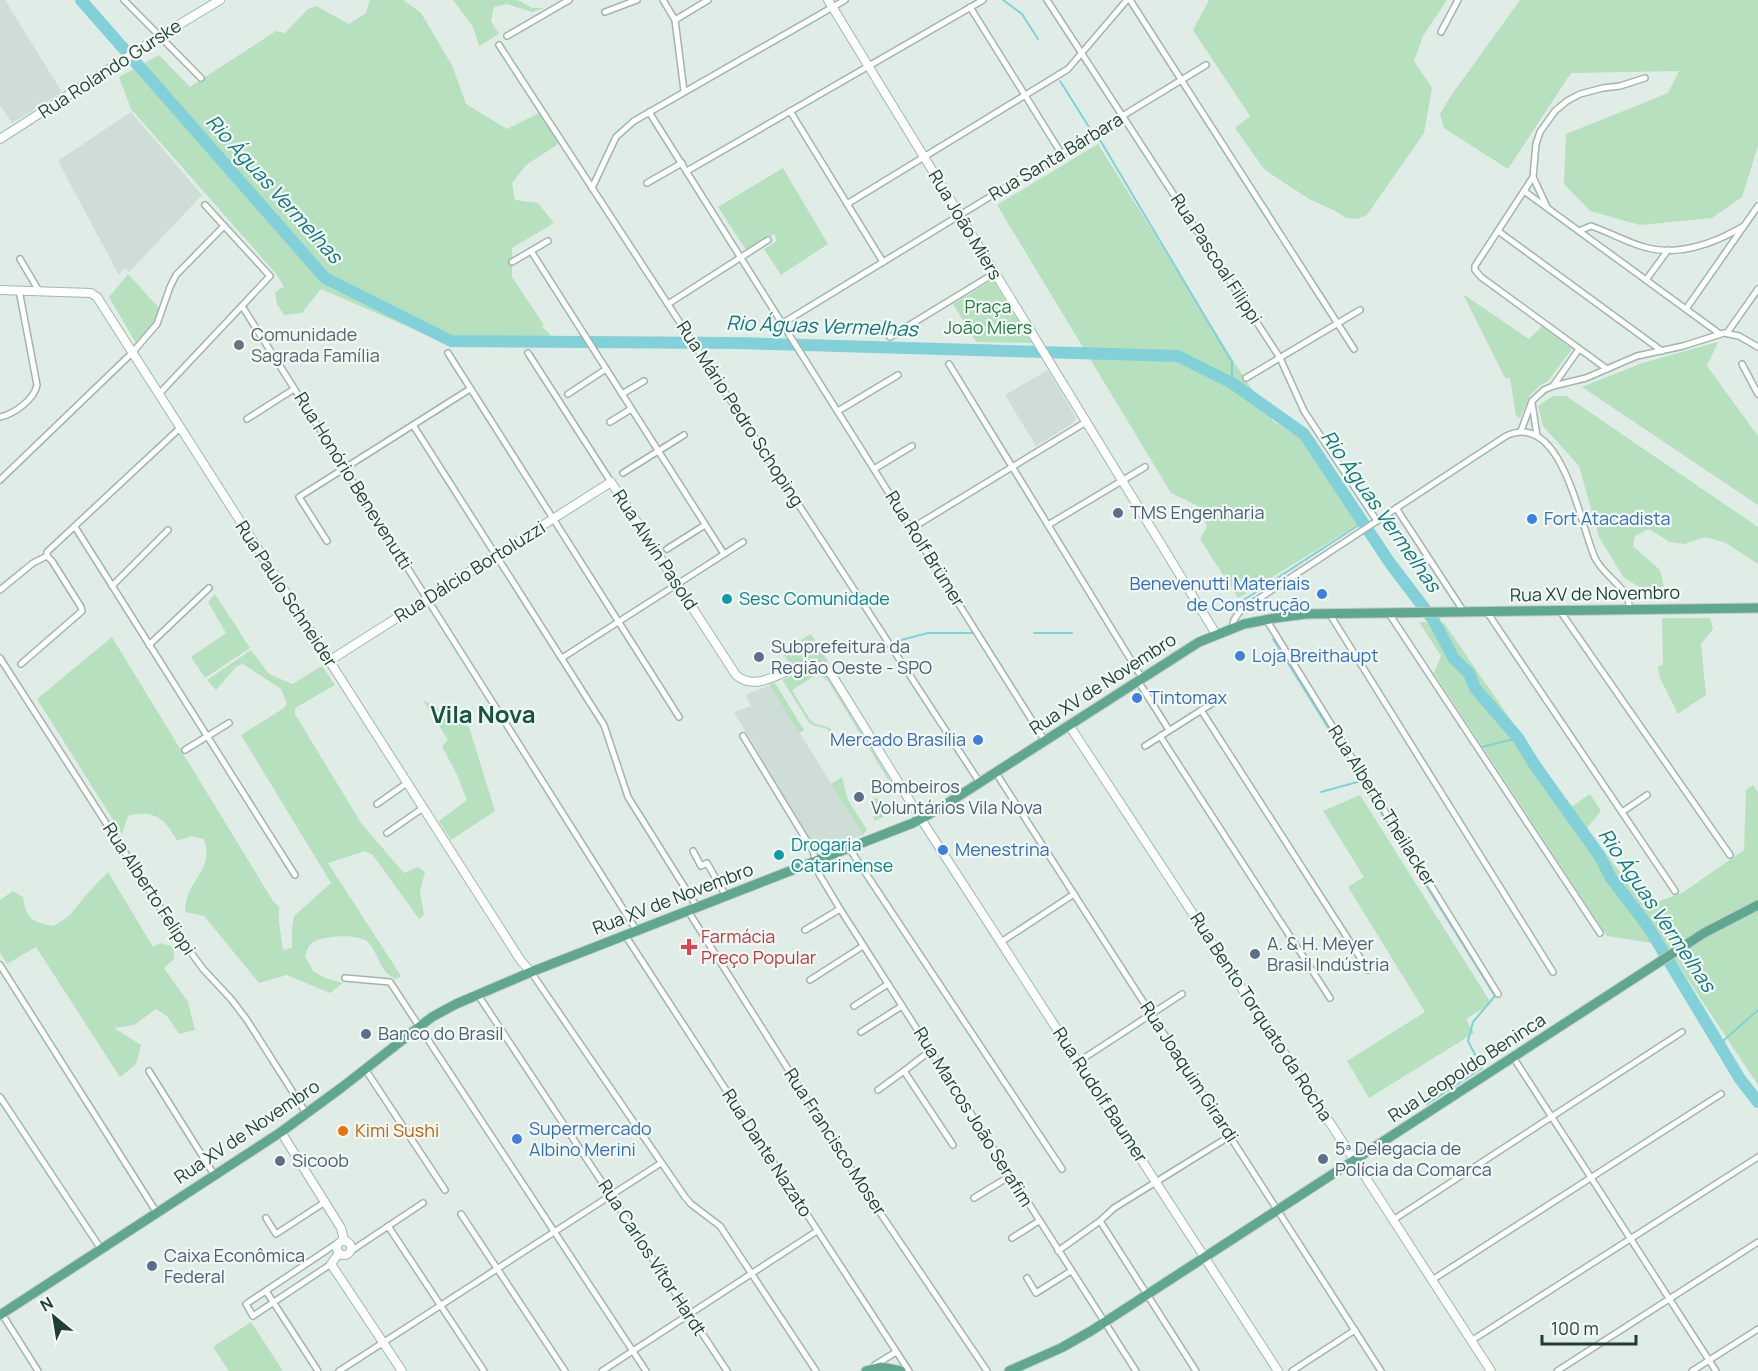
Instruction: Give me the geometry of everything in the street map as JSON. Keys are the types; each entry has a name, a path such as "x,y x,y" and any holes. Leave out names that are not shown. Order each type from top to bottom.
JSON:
{"main road":[{"name":"Rua XV de Novembro","path":"1,1313 281,1132 439,1012 531,972 921,819 1140,679 1216,634 1266,619 1329,613 1758,608"},
{"name":"Rua Leopoldo Beninca","path":"1009,1371 1061,1348 1104,1323 1674,953 1721,923 1758,905"},
{"path":"866,1371 881,1367 901,1371"}],"street":[{"path":"124,0 201,78"},
{"name":"Rua Rolando Gurske","path":"0,139 220,0"},
{"path":"507,36 569,0"},
{"path":"605,12 637,0"},
{"path":"663,0 675,20 684,91"},
{"path":"675,20 708,0"},
{"path":"592,188 616,137 626,127 830,4 845,0"},
{"path":"687,171 983,0"},
{"name":"Rua Pascoal Filippi","path":"1047,0 1280,358 1304,411 1377,521"},
{"path":"847,204 1068,69 1129,0 1354,349"},
{"path":"1441,32 1458,0"},
{"name":"Rua João Miers","path":"830,4 1216,634"},
{"path":"970,7 1061,153"},
{"name":"Rua Mário Pedro Schoping","path":"500,45 980,783"},
{"name":"Rua Santa Bárbara","path":"783,323 1206,65"},
{"path":"1606,369 1481,277 1475,270 1477,262 1533,177 1536,144 1544,126 1555,111 1580,94 1626,85 1645,78"},
{"path":"790,111 883,262"},
{"name":"Rua Rolf Brümer","path":"649,112 1045,741"},
{"path":"647,183 682,163"},
{"path":"1533,177 1548,208"},
{"path":"1524,191 1720,334"},
{"path":"159,394 270,276 205,205"},
{"path":"1686,309 1720,247 1744,226 1758,206"},
{"path":"0,480 132,352 157,324 176,275 224,226"},
{"path":"1579,231 1591,226 1645,248 1668,250 1720,247 1744,226"},
{"path":"1498,231 1662,351"},
{"path":"668,304 768,240"},
{"path":"512,262 548,241"},
{"path":"1646,280 1668,250"},
{"path":"531,251 724,554"},
{"path":"20,259 39,291"},
{"path":"890,337 995,273"},
{"path":"1727,333 1758,289"},
{"name":"Rua Paulo Schneider","path":"0,290 94,295 521,961 531,972"},
{"path":"0,417 15,411 33,394 37,385 19,290"},
{"name":"Rua Honório Benevenutti","path":"242,306 637,931"},
{"path":"1246,378 1360,310"},
{"path":"1521,431 1532,401 1553,386 1586,378 1637,356 1690,344 1720,334 1739,336 1757,345"},
{"path":"1553,386 1579,349"},
{"path":"448,353 679,717"},
{"name":"Rua Alwin Pasold","path":"528,353 731,669 741,680 759,682 804,665 815,664"},
{"path":"949,364 1048,525 1169,730"},
{"path":"1742,364 1758,394"},
{"path":"568,394 606,369"},
{"path":"838,411 898,375"},
{"path":"622,394 644,381"},
{"path":"246,419 294,389"},
{"path":"327,541 299,497 470,389"},
{"path":"1532,401 1537,436"},
{"path":"610,422 631,409"},
{"path":"912,528 1086,422"},
{"name":"Rua Francisco Moser","path":"413,425 604,725 628,797 693,909 862,1186 987,1371"},
{"path":"0,590 47,554 180,428"},
{"path":"1232,628 1240,611 1506,436 1521,431 1537,436 1551,449 1562,465 1594,555 1605,572 1626,594 1630,610"},
{"path":"623,473 684,435"},
{"path":"874,469 912,447"},
{"path":"1048,525 1145,467"},
{"name":"Rua Dálcio Bortoluzzi","path":"330,661 611,482"},
{"path":"1396,508 1464,612"},
{"path":"666,549 705,525"},
{"path":"75,527 295,876"},
{"path":"112,586 168,530"},
{"path":"562,658 743,542"},
{"path":"21,664 82,612 47,554"},
{"path":"149,645 209,588"},
{"path":"1560,611 1730,855"},
{"path":"1388,612 1600,933"},
{"path":"1487,612 1675,891"},
{"path":"1329,613 1552,972"},
{"name":"Rua Alberto Theilacker","path":"1266,619 1498,994"},
{"name":"Rua Alberto Felippi","path":"0,658 176,932 200,966 247,1020 306,1113"},
{"name":"Rua Rudolf Baumer","path":"815,664 824,667 832,675 921,819 1278,1371"},
{"path":"1145,746 1219,699"},
{"path":"1201,710 1368,970"},
{"path":"185,750 229,723"},
{"name":"Rua Bento Torquato da Rocha","path":"1069,725 1491,1371"},
{"name":"Rua Marcos João Serafim","path":"743,736 813,851 819,874 840,909 1136,1371"},
{"path":"1160,736 1329,998"},
{"name":"Rua Joaquim Girardi","path":"996,773 1382,1371"},
{"path":"377,804 407,783"},
{"path":"1622,812 1647,795"},
{"path":"387,832 423,808"},
{"path":"849,848 1062,1169"},
{"path":"693,851 701,866 707,863 726,896"},
{"path":"1001,942 1074,894"},
{"path":"805,930 840,909"},
{"name":"Rua Dante Nazato","path":"625,935 909,1371"},
{"path":"810,980 863,946"},
{"path":"0,965 157,1213"},
{"path":"531,972 688,1201 720,1226 816,1371"},
{"path":"345,978 390,982 646,1371"},
{"path":"854,1006 888,984"},
{"name":"Rua Carlos Vítor Hardt","path":"477,994 727,1371"},
{"path":"1078,1062 1182,994"},
{"path":"861,1032 902,1006"},
{"path":"1394,1220 1682,1032"},
{"path":"878,1090 930,1051"},
{"path":"1513,1057 1716,1371"},
{"path":"365,1069 445,1190"},
{"path":"148,1071 215,1176"},
{"path":"904,1071 952,1145"},
{"path":"1432,1280 1721,1094"},
{"path":"0,1097 101,1249"},
{"path":"281,1132 341,1228 342,1241 337,1248 339,1253"},
{"path":"1058,1251 1114,1208 1230,1136"},
{"path":"1471,1341 1758,1157"},
{"path":"339,1371 661,1163"},
{"path":"974,1198 1010,1176"},
{"path":"266,1218 276,1234 325,1202"},
{"path":"339,1253 343,1255 348,1253 423,1203"},
{"path":"461,1214 565,1371"},
{"path":"1012,1238 1039,1221"},
{"path":"1100,1221 1196,1371"},
{"path":"388,1226 484,1371"},
{"path":"602,1371 817,1231"},
{"path":"339,1253 331,1264 253,1316 246,1304 342,1241 348,1242 351,1246 348,1253"},
{"path":"1557,1371 1758,1242"},
{"path":"331,1264 402,1371"},
{"path":"1027,1278 1036,1293 1071,1271"},
{"path":"266,1291 318,1371"},
{"path":"1,1313 38,1371"},
{"path":"1692,1371 1758,1329"},
{"path":"1292,1371 1355,1330"},
{"path":"866,1371 896,1352"}],"shaded area":[{"path":"0,0 5,0 62,92 12,123 0,105"},
{"path":"131,112 202,195 129,272 124,268 119,275 58,161"},
{"path":"1048,370 1076,418 1073,423 1036,446 1005,395"},
{"path":"770,685 863,835 819,851 816,849 734,712 751,706 746,697 747,694"}],"green space":[{"path":"370,0 403,0 421,13 452,65 466,104 507,129 539,113 558,141 557,145 526,165 512,183 515,200 538,203 554,223 512,248 512,277 544,325 542,327 557,345 443,342 321,289 302,313 284,315 277,304 275,292 284,287 277,275 131,109 119,77 159,55 190,87 276,31 285,33 308,9 316,6 349,24 366,13"},
{"path":"453,0 518,0 532,8 545,8 532,12 507,4 494,7 491,21 499,34 479,46 473,27"},
{"path":"1209,0 1447,0 1423,36 1414,61 1432,88 1424,133 1367,215 1357,219 1347,218 1309,199 1264,169 1235,128 1250,116 1193,30"},
{"path":"1520,0 1758,0 1758,146 1742,197 1712,218 1640,225 1590,211 1564,184 1566,134 1668,93 1679,71 1571,73 1508,169 1444,128 1440,114 1450,97"},
{"path":"1098,144 1273,421 1299,437 1359,524 1238,598 1200,539 1207,526 1198,506 1171,493 997,205"},
{"path":"783,168 828,244 781,275 764,249 777,241 774,234 746,250 718,207"},
{"path":"128,274 160,309 151,328 136,343 109,297"},
{"name":"Praça João Miers","path":"993,280 1032,343 976,342 953,304"},
{"path":"1463,294 1529,339 1542,326 1572,349 1548,381 1530,395 1520,418 1516,416 1510,378 1505,378"},
{"path":"1718,342 1707,366 1758,436 1758,505 1582,387 1642,363"},
{"path":"1553,396 1566,396 1758,527 1758,564 1726,543 1706,537 1684,544 1670,542 1649,529 1635,536 1633,546 1660,570 1664,586 1647,591 1624,578 1599,537 1579,466 1543,426 1538,406"},
{"path":"215,594 250,648 205,678 191,657 226,633 208,602"},
{"path":"1662,618 1710,618 1713,629 1701,644 1706,695 1678,714 1659,676 1658,666 1663,665"},
{"path":"1419,622 1444,623 1571,807 1590,794 1601,811 1587,828 1645,906 1682,893 1744,850 1746,790 1753,785 1758,792 1758,1085 1665,945 1607,936 1434,673 1441,656"},
{"path":"811,634 829,663 816,660 791,666 782,652"},
{"path":"112,637 273,901 279,907 283,950 292,948 294,916 331,883 241,735 284,708 287,703 281,689 243,664 237,666 216,690 207,680 251,650 269,674 292,684 322,666 335,685 295,708 295,714 361,823 404,873 418,867 425,872 420,891 424,915 419,919 373,855 365,851 328,863 401,976 396,979 386,972 369,943 358,938 340,936 316,941 310,945 305,956 313,971 325,978 343,983 330,993 287,975 259,983 204,916 185,912 190,890 205,864 204,839 191,836 177,841 163,822 152,815 145,814 128,816 122,834 37,699"},
{"path":"810,670 825,673 891,781 828,681 818,674 792,690 810,720 830,728 841,746 838,748 827,729 812,725 808,721 783,681"},
{"path":"775,683 804,730 799,733 769,684"},
{"path":"423,700 469,727 495,811 451,840 439,821 467,800 442,746 448,740"},
{"path":"842,777 848,800 867,830 863,835 831,784"},
{"path":"1360,795 1491,1003 1466,1019 1474,1033 1369,1098 1347,1061 1425,1012 1348,887 1364,877 1323,811"},
{"path":"875,798 884,802 890,813 875,821 873,816 877,813 871,801"},
{"path":"108,872 153,947 161,943 174,947 174,959 164,968 188,1002 195,1030 179,1034 167,1016 156,1009 134,1025 114,1028 141,1045 136,1064 120,1077 36,947 7,964 0,953 0,900 13,891 23,897 26,910 32,919 54,926 70,915"},
{"path":"251,1322 283,1371 229,1371 213,1347"}],"waterway":[{"name":"Rio Águas Vermelhas","path":"81,0 325,278 451,341 736,343 1178,356 1232,383 1304,434 1390,563 1434,621 1454,659 1469,673 1475,688 1518,738 1599,855 1611,878 1647,925 1740,1079 1758,1102"},
{"path":"1003,0 1022,14 1038,39"},
{"path":"1060,81 1089,127"},
{"path":"1100,140 1232,362 1232,383"},
{"path":"1242,601 1362,523"},
{"path":"897,641 928,633 973,633"},
{"path":"1034,633 1072,633"},
{"path":"1273,639 1495,996 1473,1022 1468,1041 1482,1068 1427,1104"},
{"path":"1482,747 1518,738"},
{"path":"1321,792 1361,781"},
{"path":"1722,1047 1724,1040 1758,1010"}],"place":[{"name":"Comunidade Sagrada Família","path":"239,345"},
{"name":"TMS Engenharia","path":"1118,513"},
{"name":"Fort Atacadista","path":"1532,519"},
{"name":"Benevenutti Materiais de Construção","path":"1322,594"},
{"name":"Sesc Comunidade","path":"727,599"},
{"name":"Loja Breithaupt","path":"1240,656"},
{"name":"Subprefeitura da Região Oeste - SPO","path":"759,657"},
{"name":"Tintomax","path":"1137,698"},
{"name":"Mercado Brasília","path":"978,740"},
{"name":"Bombeiros Voluntários Vila Nova","path":"859,797"},
{"name":"Menestrina","path":"943,850"},
{"name":"Drogaria Catarinense","path":"779,855"},
{"name":"Farmácia Preço Popular","path":"689,947"},
{"name":"A. & H. Meyer Brasil Indústria","path":"1255,954"},
{"name":"Banco do Brasil","path":"366,1034"},
{"name":"Kimi Sushi","path":"343,1131"},
{"name":"Supermercado Albino Merini","path":"517,1139"},
{"name":"5ª Delegacia de Polícia da Comarca","path":"1323,1159"},
{"name":"Sicoob","path":"280,1161"},
{"name":"Caixa Econômica Federal","path":"152,1266"}],"district":[{"name":"Vila Nova","path":"483,715"}]}
